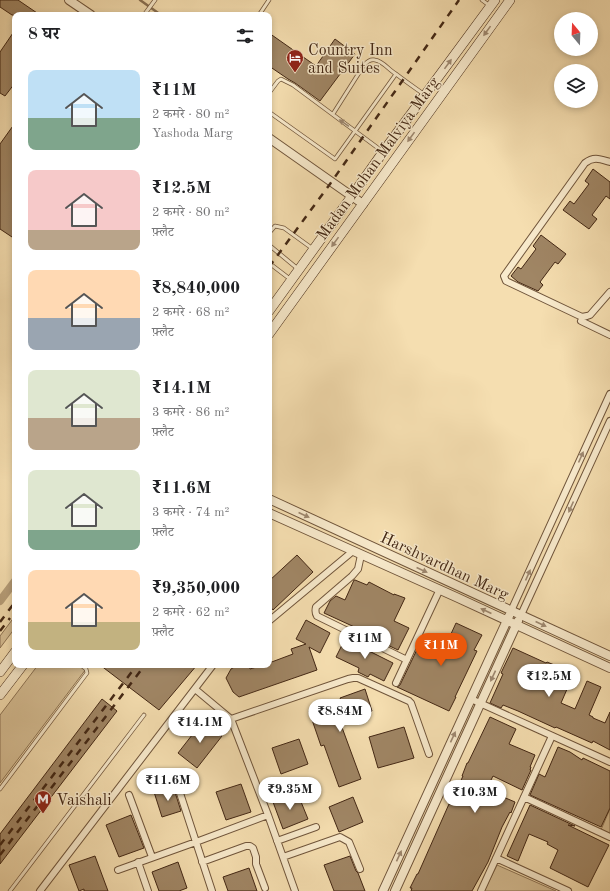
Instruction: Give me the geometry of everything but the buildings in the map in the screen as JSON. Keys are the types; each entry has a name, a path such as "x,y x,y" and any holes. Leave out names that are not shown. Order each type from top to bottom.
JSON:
{"main road":[{"name":"Madan Mohan Malviya Marg","path":"272,330 510,0"},
{"name":"Madan Mohan Malviya Marg","path":"272,307 383,152 493,3"},
{"path":"0,672 12,656"},
{"path":"0,695 21,668"}],"street":[{"path":"69,0 87,12"},
{"path":"272,140 363,204"},
{"path":"610,162 598,158 592,159 585,163 504,276 506,281 582,317 590,315 610,292"},
{"path":"581,321 610,335"},
{"path":"383,891 610,394"},
{"path":"395,891 610,421"},
{"name":"Harshvardhan Marg","path":"272,500 610,656"},
{"name":"Harshvardhan Marg","path":"272,514 440,589 610,668"},
{"path":"272,619 357,553"},
{"path":"357,553 356,572 316,607 317,616 407,660"},
{"path":"396,683 440,589"},
{"path":"40,891 211,668"},
{"path":"231,719 348,679 358,678 411,703 429,754"},
{"path":"195,689 231,719 295,891"},
{"path":"471,699 610,762"},
{"path":"481,891 552,736"},
{"path":"177,784 212,891"},
{"path":"130,795 152,857"},
{"path":"524,797 610,837"},
{"path":"118,870 268,815"},
{"path":"277,841 316,827"},
{"path":"283,857 340,837 349,842 360,869"},
{"path":"202,862 246,846 250,846 253,848 256,857 256,864 265,888"},
{"path":"496,858 568,891"},
{"path":"138,862 148,891"}],"lane":[{"path":"146,12 155,0"},
{"path":"261,12 269,0"},
{"path":"482,0 493,3"},
{"path":"333,114 364,65 372,60 376,60 381,63 425,95"},
{"path":"272,114 335,159 396,74"},
{"path":"272,89 281,79 293,85 383,152"},
{"path":"272,230 275,226 284,228 314,249"},
{"path":"272,248 299,270"},
{"path":"272,265 292,280"},
{"path":"0,789 86,673 85,668"},
{"path":"10,891 144,715"}],"shaded area":[{"path":"12,620 12,632 0,648 0,636"},
{"path":"36,668 87,668 0,783 0,715"},
{"path":"610,809 610,837 600,832"},
{"path":"497,865 556,891 484,891"}],"waterway":[{"path":"140,0 157,12"},
{"path":"0,601 12,585"}],"railway":[{"path":"272,263 330,184 459,0"},
{"path":"0,622 12,606"},
{"path":"0,631 10,618"},
{"path":"0,845 135,668"},
{"path":"0,855 143,668"}],"place":[{"name":"Country Inn and Suites","path":"295,73"},
{"name":"Vaishali","path":"43,814"}]}
